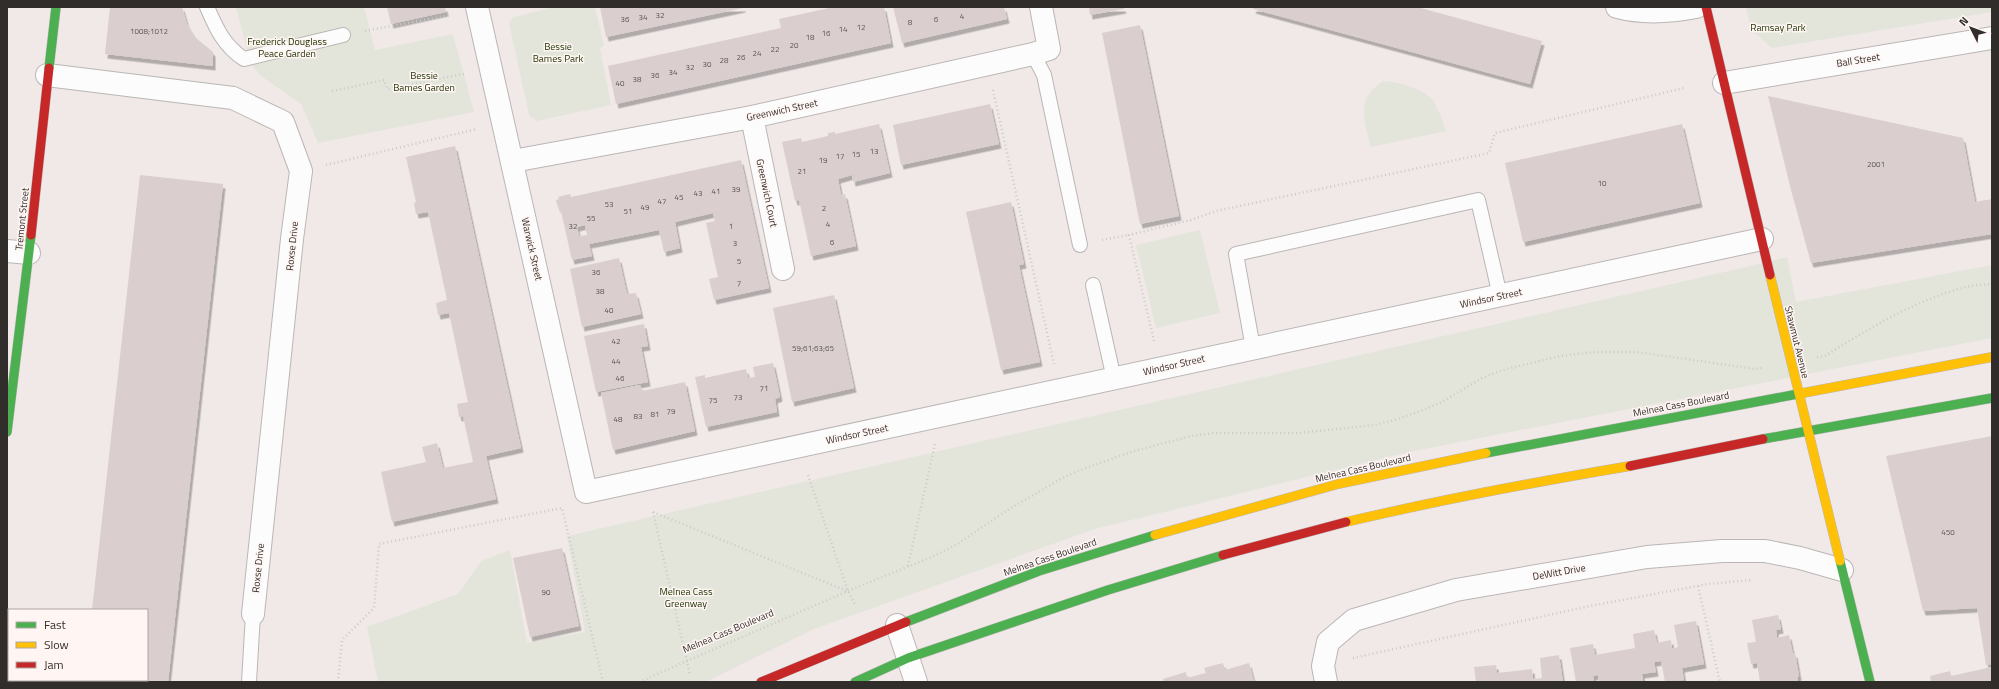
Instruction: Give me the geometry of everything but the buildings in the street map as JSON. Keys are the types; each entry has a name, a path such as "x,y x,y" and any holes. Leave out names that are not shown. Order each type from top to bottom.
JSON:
{"main road":[{"name":"Tremont Street","path":"7,432 29,253 47,75 56,7"},
{"name":"Shawmut Avenue","path":"1706,7 1798,394 1870,682"},
{"name":"Melnea Cass Boulevard","path":"761,682 897,625 1039,571 1219,516 1330,486 1504,449 1992,357"},
{"path":"855,682 908,658 1116,588 1222,555 1328,526 1441,500 1660,461 1992,398"}],"street":[{"path":"1041,7 1041,52"},
{"path":"1617,7 1649,11 1679,10 1696,7"},
{"name":"Warwick Street","path":"480,8 586,492"},
{"name":"Ball Street","path":"1724,83 1992,38"},
{"name":"Greenwich Street","path":"513,160 752,117 1041,52"},
{"name":"Roxse Drive","path":"47,75 233,98 283,122 301,171 292,239 253,614"},
{"name":"Greenwich Court","path":"752,117 783,269"},
{"name":"Windsor Street","path":"586,492 1762,240"},
{"path":"7,251 29,253"},
{"name":"DeWitt Drive","path":"1326,682 1323,666 1328,642 1354,620 1456,590 1648,558 1722,551 1765,551 1800,558 1842,570"},
{"path":"897,625 916,682"}],"lane":[{"path":"207,7 220,36 236,53 244,59 343,36"},
{"path":"1041,52 1044,75 1080,245"},
{"path":"1253,348 1236,254 1478,200 1500,296"},
{"path":"1093,285 1114,379"},
{"path":"249,682 253,614"}],"path":[{"path":"343,36 480,8"},
{"path":"332,92 384,80 387,89 469,73"},
{"path":"992,87 1054,365"},
{"path":"1154,340 1129,235 1191,220 1216,211 1489,154 1495,133 1684,88"},
{"path":"301,171 482,128"},
{"path":"1825,356 1876,324 1915,305 1962,288 1992,284"},
{"name":"Melnea Cass Boulevard","path":"639,682 956,545 1030,495 1075,472 1134,451 1191,436 1215,433 1299,433 1374,425 1398,419 1423,410 1482,378 1503,370 1560,356 1595,352 1637,352 1755,369"},
{"path":"908,567 935,444"},
{"path":"808,475 848,591 855,605"},
{"path":"338,682 342,640 374,608 379,544 562,508 603,682"},
{"path":"690,675 653,512 848,591"},
{"path":"1352,658 1590,606 1698,586 1754,580"},
{"path":"1698,586 1720,682"}],"green space":[{"path":"236,7 364,7 375,50 453,34 474,112 318,143 301,104 261,76 250,62"},
{"name":"Bessie Bames Park","path":"555,7 595,7 604,46 600,48 611,105 537,121 529,115 509,23 514,17"},
{"name":"Ramsay Park","path":"1746,7 1992,7 1992,12 1772,48 1751,30"},
{"path":"1383,81 1418,89 1430,97 1438,109 1446,131 1371,147 1364,118 1365,103 1368,95"},
{"path":"1200,230 1220,313 1156,328 1136,245"},
{"name":"Melnea Cass Greenway","path":"1787,257 1796,302 1992,265 1992,338 1409,452 1095,529 814,629 706,682 378,682 367,627 458,594 481,561 510,550 527,643 585,632 567,536"}],"traffic: fast":[{"path":"49,68 56,7"},
{"path":"7,432 31,235"},
{"path":"1486,453 1803,393"},
{"path":"1763,439 1992,398"},
{"path":"906,622 1039,571 1155,535"},
{"path":"855,682 908,658 1108,590 1223,555"},
{"path":"1840,561 1870,682"}],"traffic: slow":[{"path":"1770,275 1840,561"},
{"path":"1803,393 1992,357"},
{"path":"1155,535 1338,484 1486,453"},
{"path":"1346,522 1417,506 1559,478 1630,466"}],"traffic: jam":[{"path":"1706,7 1770,275"},
{"path":"31,235 49,68"},
{"path":"1630,466 1763,439"},
{"path":"1223,555 1346,522"},
{"path":"761,682 906,622"}],"park label":[{"name":"Frederick Douglass Peace Garden","path":"287,46"},
{"name":"Bessie Bames Garden","path":"424,80"}]}
